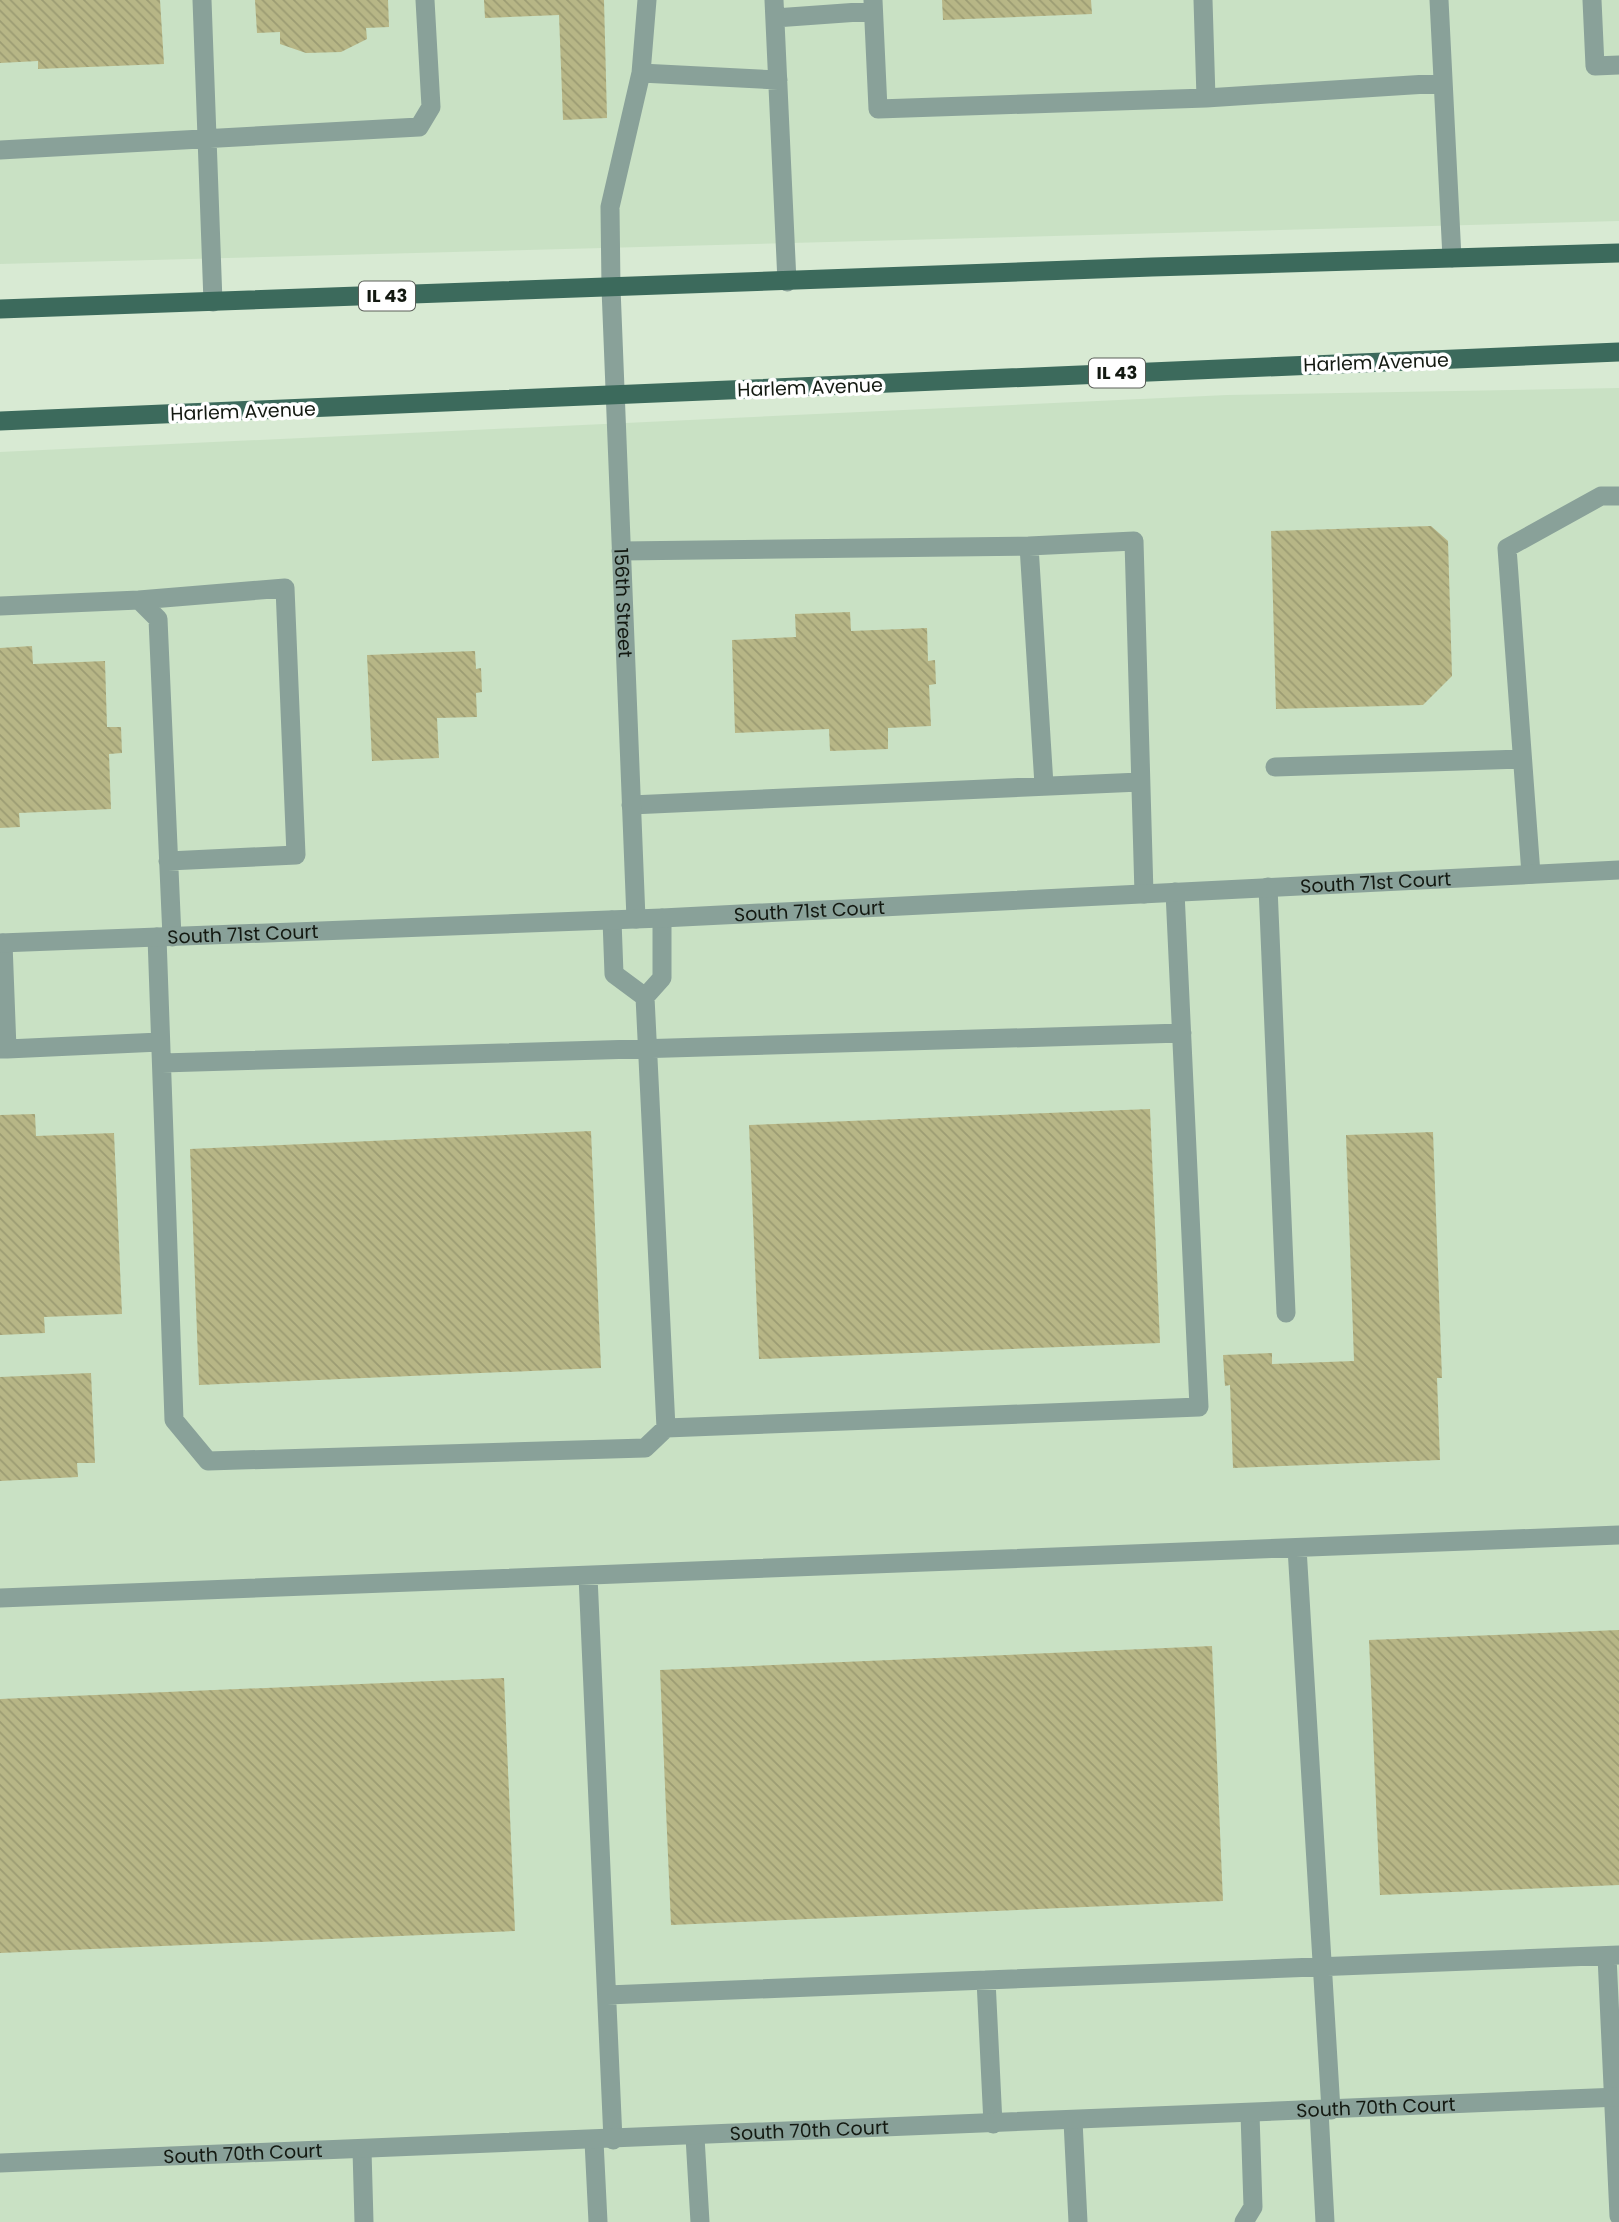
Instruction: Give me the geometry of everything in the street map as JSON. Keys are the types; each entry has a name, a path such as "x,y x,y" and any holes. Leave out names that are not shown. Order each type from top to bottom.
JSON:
{"main road":[{"name":"IL 43","path":"0,309 1619,253"},
{"name":"Harlem Avenue","path":"0,421 1619,352"}],"street":[{"path":"202,0 213,302"},
{"path":"0,150 419,127 431,107 425,0"},
{"name":"156th Street","path":"636,919 610,207 641,73 647,0"},
{"path":"1203,0 1206,99"},
{"path":"1439,0 1452,258"},
{"path":"1592,0 1595,66 1619,65"},
{"path":"787,282 775,9 873,5 878,109 1206,99 1443,83"},
{"path":"641,73 778,80"},
{"path":"1531,874 1507,548 1601,496 1619,496"},
{"path":"621,551 1030,546 1134,541 1144,894"},
{"path":"1030,546 1044,785"},
{"path":"0,606 139,600 285,588 296,855 168,861"},
{"path":"139,600 158,620 168,861 160,1042 174,1420 208,1461 645,1448 666,1429 1199,1407 1175,892"},
{"path":"1275,767 1522,759"},
{"path":"631,805 1140,782"},
{"name":"South 71st Court","path":"2,943 662,918 1619,870"},
{"path":"1268,887 1286,1313"},
{"path":"662,918 662,978 645,997 650,1048 666,1429"},
{"path":"612,920 614,974 645,997"},
{"path":"2,943 3,1049 160,1042"},
{"path":"162,1063 1182,1033"},
{"path":"0,1598 1619,1535"},
{"path":"1297,1548 1322,1968 1325,2222"},
{"path":"588,1576 607,1995 604,2140 598,2222"},
{"path":"607,1995 1613,1955 1619,2217"},
{"path":"986,1980 993,2124"},
{"name":"South 70th Court","path":"0,2163 695,2137 1616,2097"},
{"path":"1244,2222 1253,2207 1250,2113"},
{"path":"1073,2121 1078,2222"},
{"path":"695,2137 700,2222"},
{"path":"362,2150 364,2222"}],"shaded area":[{"path":"0,0 1619,0 1619,221 0,264"},
{"path":"1619,388 1619,2222 0,2222 0,452 1227,395"}],"building":[{"path":"0,0 160,0 164,64 38,69 38,61 0,63"},
{"path":"255,0 388,0 389,27 366,28 367,39 341,52 306,53 280,44 280,32 257,33"},
{"path":"484,0 604,0 607,118 563,120 559,15 485,18"},
{"path":"942,0 1091,0 1092,14 943,20"},
{"path":"1431,526 1448,541 1452,676 1423,705 1276,709 1271,531"},
{"path":"850,612 851,631 927,628 928,661 935,660 936,684 929,685 931,726 888,728 888,749 830,751 829,729 735,733 732,640 796,637 795,614"},
{"path":"32,646 33,664 105,661 107,727 121,727 122,753 109,754 111,809 19,813 20,827 0,828 0,648"},
{"path":"475,651 476,669 481,668 482,692 476,693 477,717 437,718 439,758 372,761 367,655"},
{"path":"1150,1109 1160,1343 759,1359 749,1125"},
{"path":"35,1114 36,1136 114,1133 122,1314 44,1317 45,1333 0,1335 0,1115"},
{"path":"591,1131 601,1368 199,1385 190,1149"},
{"path":"1433,1132 1442,1378 1437,1378 1440,1460 1233,1468 1230,1385 1225,1386 1223,1355 1272,1353 1272,1364 1354,1361 1346,1135"},
{"path":"91,1373 95,1463 77,1463 78,1477 0,1481 0,1377"},
{"path":"1619,1630 1619,1885 1380,1895 1369,1640"},
{"path":"1212,1646 1223,1901 671,1925 660,1670"},
{"path":"504,1678 515,1931 0,1953 0,1699"}]}
